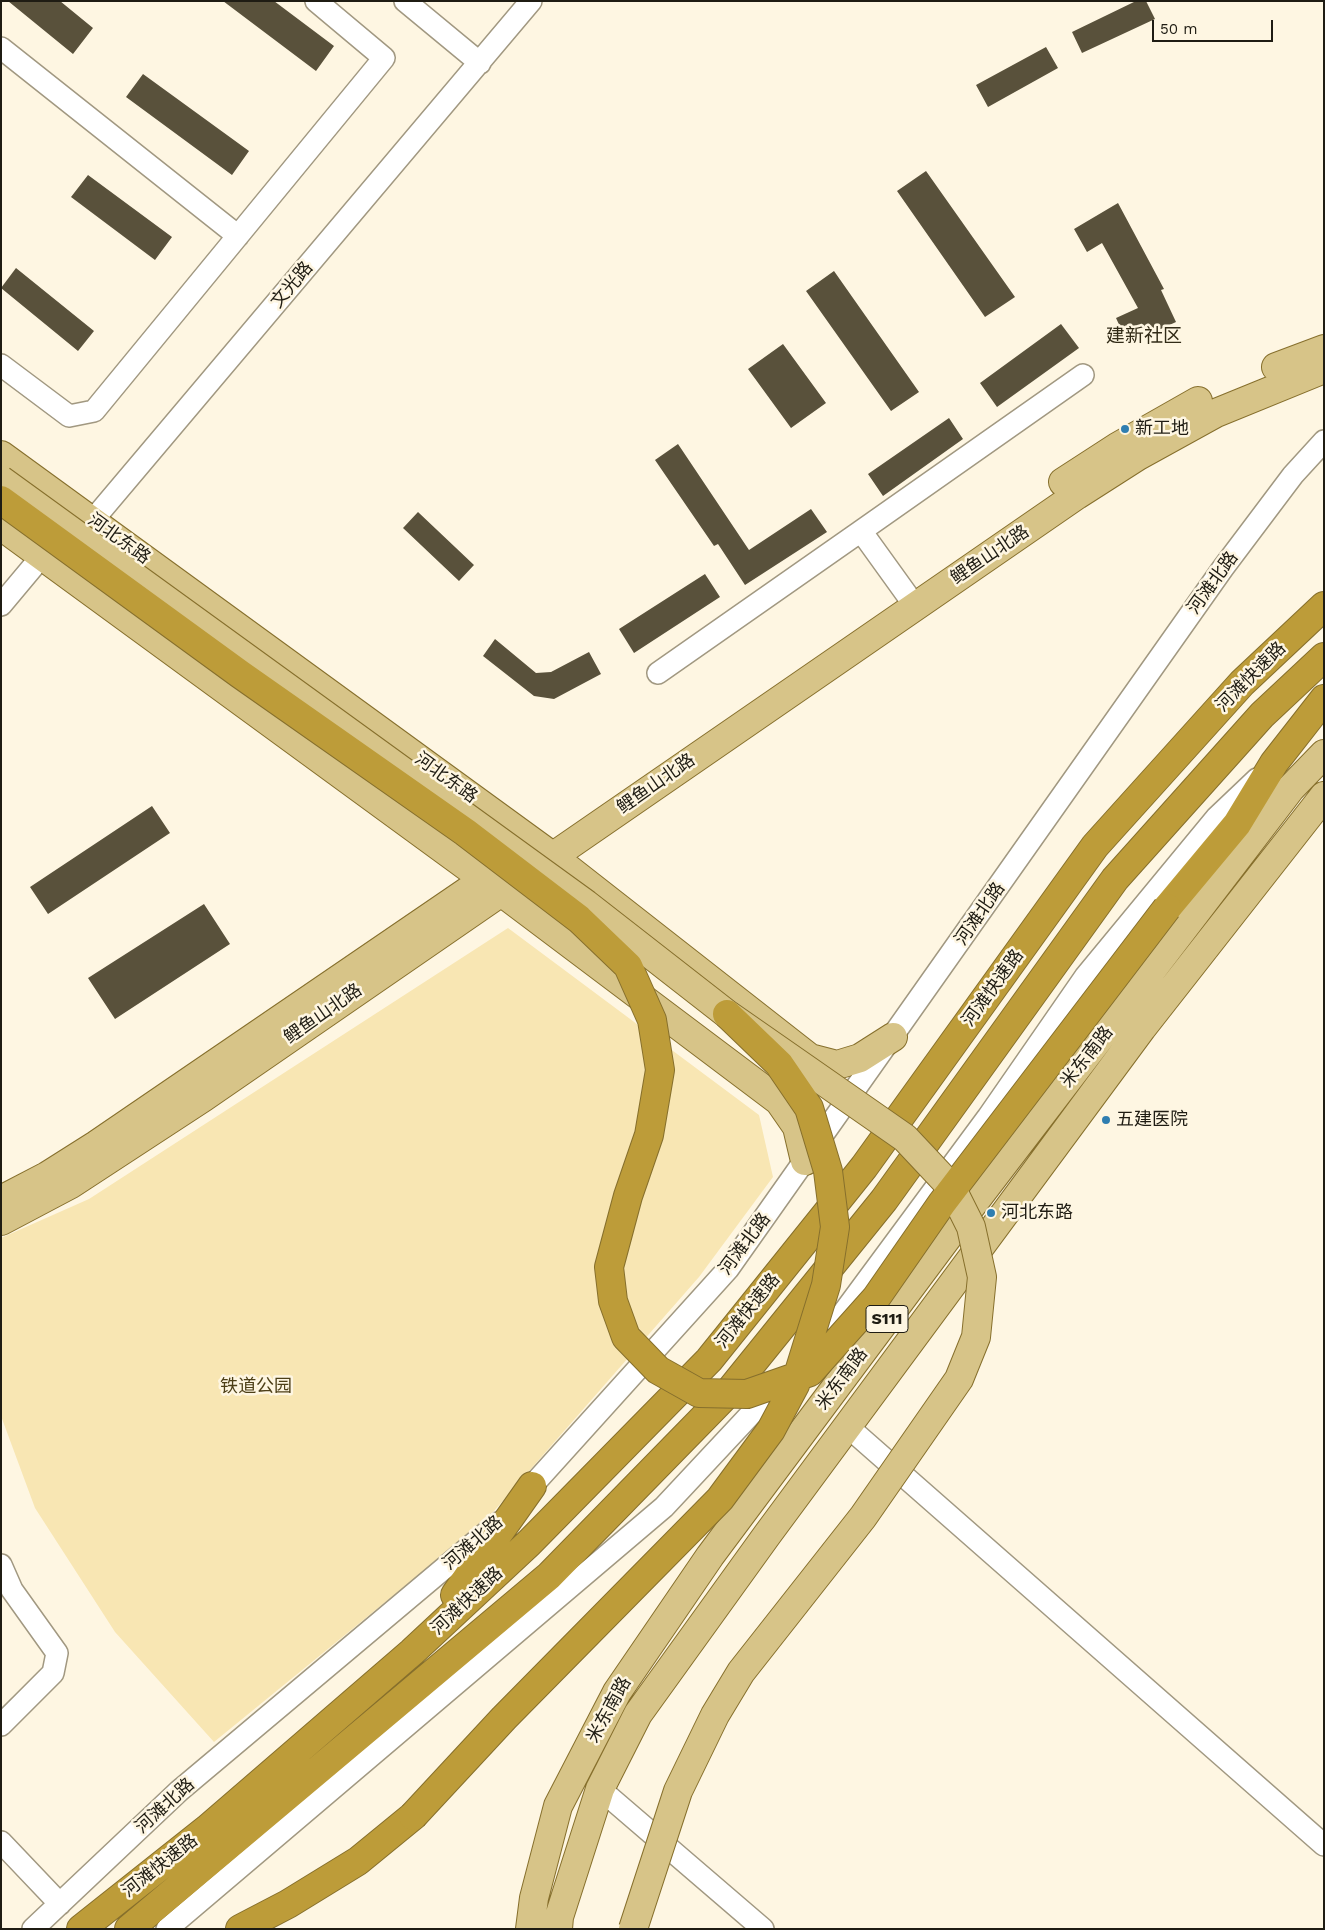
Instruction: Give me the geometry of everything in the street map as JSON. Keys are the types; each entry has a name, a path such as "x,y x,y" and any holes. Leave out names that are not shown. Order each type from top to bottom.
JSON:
{"highway":[{"path":"1,500 240,674 465,832 579,919 628,966 652,1020 660,1070 649,1135 628,1196 610,1267 613,1302 626,1337 658,1370 699,1393 747,1394 810,1372 876,1298 942,1204 1167,908 1237,824 1274,763 1324,699"},
{"name":"河滩快速路","path":"81,1929 207,1829 412,1652 529,1543 709,1360 864,1167 1095,846 1242,682 1324,606"},
{"name":"河滩快速路","path":"129,1929 549,1576 728,1393 884,1200 1115,879 1262,716 1324,657"},
{"path":"240,1929 288,1904 358,1861 413,1816 504,1718 720,1499 771,1430 795,1385 815,1327 828,1276 835,1227 828,1172 809,1108 779,1064 734,1009"},
{"path":"412,1652 488,1551 532,1486"}],"main road":[{"name":"鲤鱼山北路","path":"1,1200 47,1176 96,1145 492,886 910,598 1116,446 1210,395 1324,349"},
{"name":"鲤鱼山北路","path":"910,598 1138,456 1216,412 1324,369"},
{"name":"河北东路","path":"1,455 93,520 544,850 734,1009 810,1058 837,1065 860,1058 893,1037"},
{"path":"1,480 734,1009 905,1138 951,1187 971,1228 982,1277 976,1337 959,1379 863,1517 741,1672 715,1715 678,1791 633,1929"},
{"path":"1,526 492,886 779,1101 797,1127 805,1161"},
{"name":"米东南路","path":"530,1929 534,1898 558,1806 617,1692 710,1556 953,1230 1291,788 1324,754"},
{"name":"米东南路","path":"558,1929 559,1918 600,1789 638,1714 1142,1028 1324,796"},
{"name":"鲤鱼山北路","path":"1,1221 71,1184 212,1091 492,886"},
{"path":"707,1046 724,1038 735,1026 734,1009"}],"street":[{"path":"1,365 69,416 94,411 384,58 316,1"},
{"path":"405,1 480,63"},
{"name":"文光路","path":"1,605 42,556 93,520 531,1"},
{"path":"1,48 238,236"},
{"path":"658,673 1083,375"},
{"name":"河滩北路","path":"34,1929 179,1791 501,1520 728,1268 1223,568 1293,475 1324,441"},
{"path":"861,531 910,598"},
{"path":"167,1929 664,1507 838,1320 988,1116 1086,977 1218,817 1274,763"},
{"path":"838,1320 895,1362"},
{"path":"848,1426 1324,1845"},
{"path":"1,1566 12,1590 57,1653 53,1673 1,1724"},
{"path":"600,1789 763,1929"},
{"path":"1,1842 60,1904"}],"green space":[{"name":"铁道公园","path":"508,928 759,1115 773,1177 699,1277 487,1519 214,1742 115,1632 35,1508 1,1416 1,1238 89,1199"}],"building":[{"path":"8,1 60,1 93,28 73,54"},
{"path":"223,1 274,1 334,46 316,71"},
{"path":"1136,1 1146,1 1155,19 1082,53 1072,32"},
{"path":"1046,47 1058,68 988,107 976,85"},
{"path":"143,74 249,151 232,175 126,97"},
{"path":"926,171 1015,297 985,317 897,191"},
{"path":"88,175 172,237 155,260 71,197"},
{"path":"1118,203 1164,289 1161,290 1176,322 1128,344 1116,318 1138,308 1102,243 1087,252 1074,229"},
{"path":"16,268 94,331 78,351 1,288"},
{"path":"834,271 919,392 891,411 806,291"},
{"path":"1061,324 1079,348 997,407 980,383"},
{"path":"783,344 826,403 791,428 748,369"},
{"path":"949,418 963,439 883,496 868,474"},
{"path":"678,444 749,550 811,509 827,532 745,585 718,544 714,546 655,460"},
{"path":"418,512 474,565 459,581 403,528"},
{"path":"705,574 720,597 634,653 619,629"},
{"path":"495,639 536,673 551,672 589,652 601,674 554,699 534,696 483,656"},
{"path":"152,806 170,833 48,914 30,887"},
{"path":"204,904 230,944 115,1019 88,978"}],"place":[{"name":"新工地","path":"1125,429"},
{"name":"五建医院","path":"1106,1120"},
{"name":"河北东路","path":"991,1213"}],"district":[{"name":"建新社区","path":"1144,336"}]}
